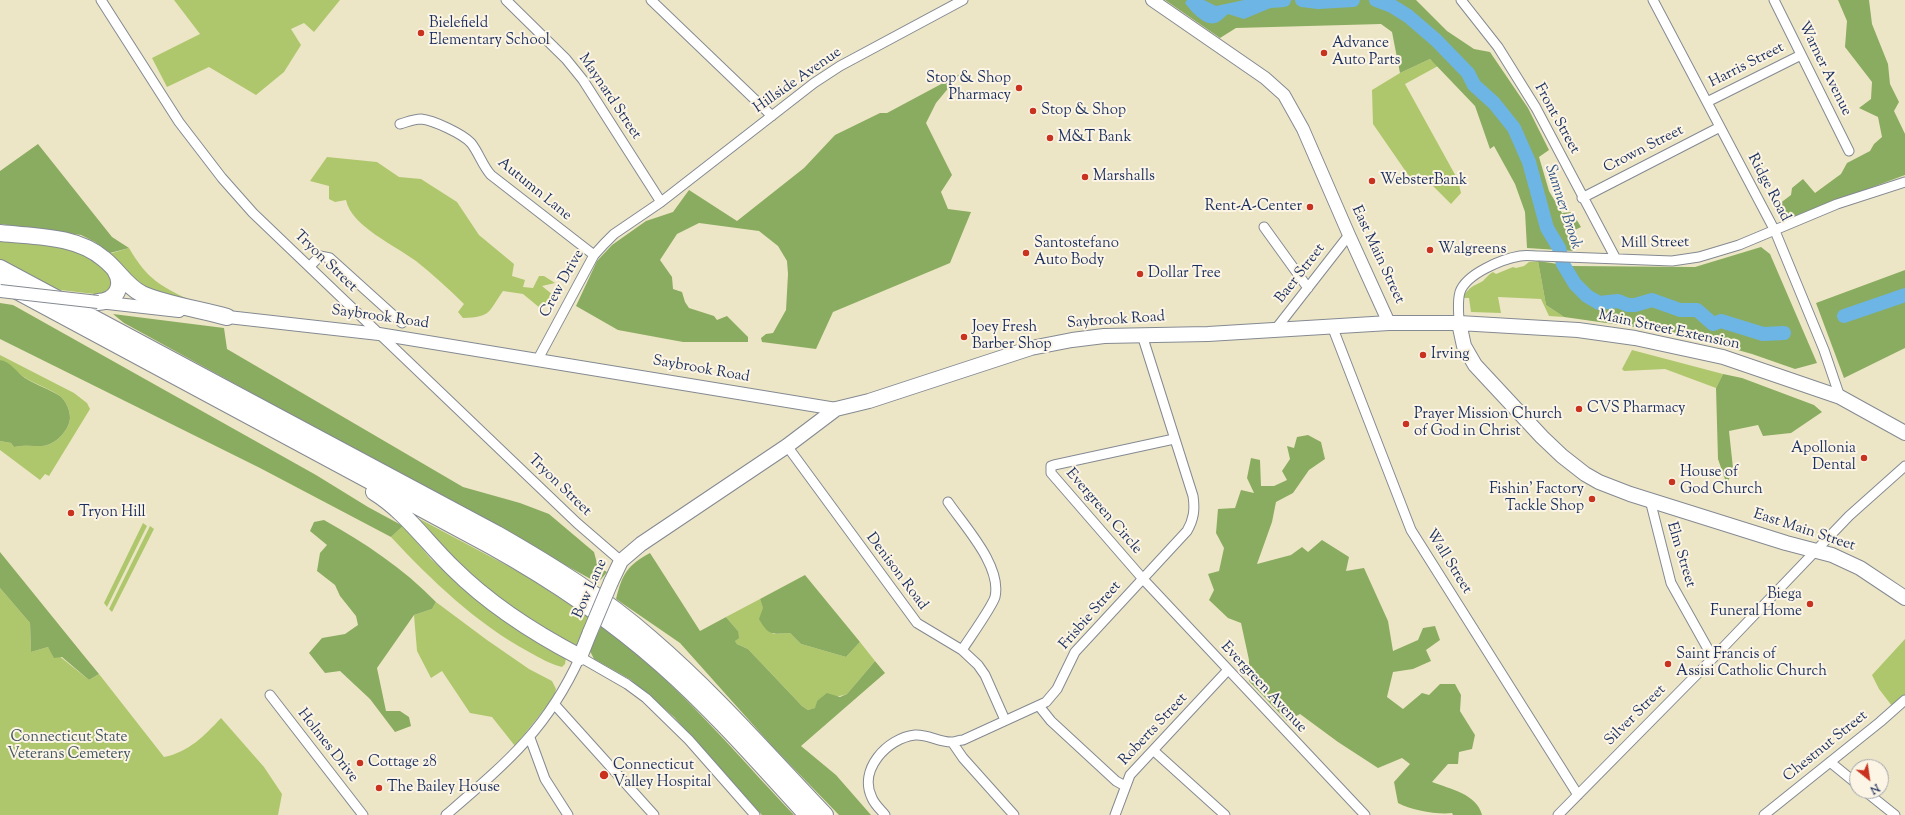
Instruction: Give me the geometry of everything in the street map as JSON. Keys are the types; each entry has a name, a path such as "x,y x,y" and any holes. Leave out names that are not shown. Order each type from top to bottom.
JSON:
{"highway":[{"path":"0,233 70,241 90,249 112,266 128,283 142,294 228,317"},
{"path":"98,302 108,301 113,298 120,287 119,277 112,266"},
{"path":"0,268 497,534 577,582 631,622 694,678 825,815"},
{"path":"0,282 270,426 518,561 593,610 640,646 685,686 807,815"},
{"path":"270,426 388,501 447,562 479,592 527,626 580,657"}],"main road":[{"name":"East Main Street","path":"1152,0 1245,63 1280,90 1303,129 1349,235 1390,323 1459,323 1461,339 1475,365 1517,412 1562,456 1574,467 1598,482 1786,544 1816,550 1847,561 1905,598"},
{"name":"Saybrook Road","path":"0,291 379,334 538,359 836,410 869,401 1031,348 1072,340 1142,335 1208,334 1390,323"},
{"name":"Main Street Extension","path":"1459,323 1578,330 1635,338 1723,357 1840,397 1905,433"},
{"name":"Bow Lane","path":"580,657 621,561 641,544 787,446 836,410"}],"street":[{"name":"Tryon Street","path":"101,0 178,122 202,154 252,211 577,524 621,561"},
{"name":"Maynard Street","path":"506,0 566,59 583,80 661,202"},
{"path":"651,0 772,116"},
{"name":"Hillside Avenue","path":"661,202 814,83 840,66 949,3 963,0"},
{"name":"Front Street","path":"1461,0 1498,47 1536,108 1582,198 1616,259"},
{"name":"Ridge Road","path":"1653,0 1775,231 1824,350 1840,397"},
{"name":"Warner Avenue","path":"1774,0 1849,151"},
{"name":"Harris Street","path":"1706,102 1801,55"},
{"name":"Autumn Lane","path":"400,124 414,119 428,120 466,138 473,146 483,165 491,175 594,255"},
{"name":"Crown Street","path":"1582,198 1720,127"},
{"name":"Mill Street","path":"1459,323 1459,298 1465,284 1482,271 1505,260 1521,256 1573,256 1616,259 1686,260 1740,245 1837,204 1905,182"},
{"name":"Crew Drive","path":"538,359 594,255 614,234 661,202"},
{"path":"1264,227 1308,288"},
{"name":"Baer Street","path":"1275,330 1349,235"},
{"path":"310,266 320,256 330,258 402,323"},
{"name":"Wall Street","path":"1332,326 1411,530 1578,795"},
{"name":"Frisbie Street","path":"885,815 872,798 868,778 878,755 886,746 894,740 917,735 952,742 963,740 1046,702 1057,689 1075,652 1187,531 1192,522 1194,513 1193,496 1142,335"},
{"name":"Evergreen Circle","path":"1143,579 1055,479 1050,468 1051,466 1057,464 1174,439"},
{"name":"Denison Road","path":"787,446 917,623 962,650 974,659 985,675 1005,720"},
{"name":"Silver Street","path":"1558,815 1713,658 1849,516 1905,466"},
{"name":"Elm Street","path":"1650,500 1671,583 1713,658"},
{"path":"948,502 990,562 996,580 994,598 962,650"},
{"name":"Evergreen Avenue","path":"1143,579 1227,671 1365,815"},
{"path":"580,657 627,684 646,698 689,740 755,815"},
{"name":"Bow Lane","path":"446,815 501,767 530,738 555,705 580,657"},
{"name":"Roberts Street","path":"1115,815 1130,775 1227,671"},
{"name":"Holmes Drive","path":"270,695 363,815"},
{"name":"Chestnut Street","path":"1764,815 1880,722 1905,700"},
{"path":"555,705 654,815"},
{"path":"1039,706 1051,721 1116,781 1125,786"},
{"path":"530,738 545,779 568,815"},
{"path":"952,742 963,758 1014,815"},
{"path":"1154,751 1225,815"},
{"path":"1830,762 1849,777"},
{"path":"1875,799 1895,815"}],"green space":[{"path":"174,0 340,0 314,32 304,23 291,29 301,45 284,72 256,95 209,67 167,87 152,58 200,34"},
{"path":"1165,0 1416,0 1447,31 1474,49 1490,52 1528,108 1549,150 1539,157 1549,191 1562,213 1572,212 1581,227 1573,231 1573,251 1527,248 1525,212 1515,184 1494,146 1490,149 1475,106 1430,59 1400,73 1392,32 1381,24 1236,28 1220,38"},
{"path":"1838,0 1869,0 1872,24 1888,64 1890,84 1899,102 1894,111 1905,134 1905,175 1846,197 1788,222 1775,207 1791,195 1792,188 1803,179 1815,193 1841,174 1847,163 1870,151 1874,144 1882,137 1878,117 1859,108 1871,99 1872,82 1845,47 1847,21"},
{"path":"1430,59 1438,66 1405,84 1458,180 1461,193 1451,204 1433,186 1421,184 1411,179 1373,124 1372,90 1400,73"},
{"path":"960,74 936,103 926,123 952,175 941,192 948,209 971,212 950,263 833,312 816,349 762,342 761,338 766,334 773,333 786,310 788,274 787,261 778,246 759,231 699,223 677,234 660,260 672,277 673,289 682,292 685,302 689,308 714,316 717,320 727,316 748,337 748,342 683,342 618,330 576,306 597,261 612,245 646,221 673,212 689,190 737,221 804,168 835,135 880,113 887,113"},
{"path":"38,144 112,237 129,248 110,253 95,242 81,235 0,224 0,171"},
{"path":"327,157 377,162 399,177 421,179 457,202 479,235 514,264 512,276 525,280 523,287 533,288 539,276 544,276 555,283 542,286 553,295 548,306 540,308 523,294 503,291 491,309 484,315 463,318 458,312 464,304 440,282 416,261 365,227 356,218 346,200 335,202 329,199 329,186 310,181"},
{"path":"0,239 66,246 103,265 115,283 103,295 52,289 0,260"},
{"path":"1761,247 1770,254 1817,363 1795,369 1752,354 1677,333 1564,317 1546,305 1538,261 1571,266 1695,267"},
{"path":"129,248 142,267 155,280 171,291 192,301 141,288 109,254"},
{"path":"1538,261 1546,305 1564,317 1549,316 1541,299 1498,297 1501,313 1471,312 1469,298 1464,298 1464,295 1471,287 1483,281 1493,272 1496,274 1513,267 1516,268 1524,266 1529,262"},
{"path":"1905,270 1905,348 1844,378 1816,303"},
{"path":"0,303 13,305 316,475 368,507 403,526 391,537 260,468 0,339"},
{"path":"113,314 224,328 227,349 463,487 520,503 549,514 594,552 598,567 607,572 598,583 124,323"},
{"path":"1632,350 1723,374 1716,388 1665,369 1624,371 1622,369"},
{"path":"0,355 74,393 87,403 90,409 49,476 45,474 40,480 0,450 0,441 11,443 14,447 47,445 56,440 64,432 69,423 70,415 66,403 60,396 27,379 17,372 30,385 58,405 60,415 48,422 35,418 13,417 0,409 0,365 6,362 0,360"},
{"path":"0,360 10,365 25,378 60,396 64,400 69,412 69,423 64,432 52,443 42,446 14,447 11,443 0,441"},
{"path":"1723,374 1742,378 1814,405 1822,412 1791,433 1763,436 1758,425 1729,431 1733,468 1727,485 1718,459 1716,388"},
{"path":"1308,435 1321,442 1325,459 1309,470 1293,493 1276,502 1272,522 1257,564 1291,555 1302,547 1308,552 1322,540 1349,557 1346,571 1364,568 1388,621 1393,651 1418,640 1423,628 1435,626 1440,640 1426,650 1431,661 1413,669 1393,672 1387,697 1403,709 1422,693 1429,695 1440,684 1455,684 1461,695 1460,711 1475,735 1472,749 1459,752 1458,764 1448,764 1432,782 1469,797 1475,802 1482,815 1432,813 1410,808 1398,803 1394,782 1410,764 1402,758 1378,768 1338,742 1300,714 1287,721 1249,681 1249,660 1241,623 1228,618 1209,600 1214,590 1208,574 1219,571 1224,548 1216,533 1218,509 1235,508 1241,490 1254,493 1247,478 1251,458 1260,460 1261,486 1274,486 1287,480 1282,471 1290,459 1287,446 1294,448 1297,437"},
{"path":"414,516 523,574 589,617 577,645 565,645 466,576"},
{"path":"324,520 397,567 436,602 432,609 414,615 377,668 386,711 400,711 409,717 411,726 395,732 370,699 340,671 325,673 309,653 322,638 345,634 358,625 356,616 340,596 335,585 317,571 320,553 327,545 310,531 314,522"},
{"path":"143,523 147,526 107,607 104,603"},
{"path":"150,526 154,529 112,612 109,609"},
{"path":"403,526 431,559 474,597 566,658 565,664 562,667 545,661 510,641 473,615 422,569 391,537"},
{"path":"0,552 99,674 89,680 62,657 54,658 48,647 31,652 30,623 0,588"},
{"path":"650,553 700,631 726,617 738,631 739,638 735,641 737,644 748,649 802,706 808,710 815,708 817,701 827,693 840,697 847,694 875,661 885,673 801,746 836,775 871,815 839,815 773,747 680,643 616,599 623,577 631,566 642,557"},
{"path":"805,575 860,642 846,657 801,644 790,633 771,633 765,628 759,619 763,608 760,599"},
{"name":"Connecticut State Veterans Cemetery","path":"0,588 30,623 31,652 48,647 89,680 99,674 164,757 173,755 189,747 202,737 221,718 264,767 282,794 278,815 0,815"},
{"path":"760,599 773,634 790,633 801,644 846,657 860,642 875,661 847,694 820,699 817,701 816,708 808,710 802,706 748,649 737,644 735,641 738,631 726,617"},
{"path":"436,602 529,669 552,681 556,689 554,697 515,746 492,717 470,713 442,671 431,678 417,651 414,615 432,609"},
{"path":"601,626 628,646 678,692 725,740 794,815 762,815 674,717 631,680 594,659 590,651"},
{"path":"1905,639 1905,695 1892,706 1879,689 1872,675"}],"water":[{"path":"1187,0 1204,0 1216,6 1244,0 1272,0 1273,7 1244,19 1228,14 1217,23 1211,23 1202,20 1194,14 1185,3"}],"waterway":[{"name":"Sumner Brook","path":"1255,2 1284,0"},
{"name":"Sumner Brook","path":"1302,0 1318,2 1353,0"},
{"name":"Sumner Brook","path":"1376,0 1392,6 1408,16 1436,40 1468,73 1474,85 1494,103 1514,128 1529,162 1547,228 1559,248 1563,264 1575,284 1587,296 1599,303 1618,301 1628,305 1635,305 1652,300 1680,310 1697,310 1713,324 1721,321 1763,334 1784,333"},
{"name":"Sumner Brook","path":"1844,316 1905,295"}],"place":[{"name":"Bielefield Elementary School","path":"421,33"},
{"name":"Advance Auto Parts","path":"1324,53"},
{"name":"Stop & Shop Pharmacy","path":"1019,88"},
{"name":"Stop & Shop","path":"1033,111"},
{"name":"M&T Bank","path":"1050,138"},
{"name":"Marshalls","path":"1085,177"},
{"name":"WebsterBank","path":"1372,181"},
{"name":"Rent-A-Center","path":"1310,207"},
{"name":"Walgreens","path":"1430,250"},
{"name":"Santostefano Auto Body","path":"1026,253"},
{"name":"Dollar Tree","path":"1140,274"},
{"name":"Joey Fresh Barber Shop","path":"964,337"},
{"name":"Irving","path":"1423,355"},
{"name":"CVS Pharmacy","path":"1579,409"},
{"name":"Prayer Mission Church of God in Christ","path":"1406,424"},
{"name":"Apollonia Dental","path":"1864,458"},
{"name":"House of God Church","path":"1672,482"},
{"name":"Fishin’ Factory Tackle Shop","path":"1592,499"},
{"name":"Tryon Hill","path":"71,513"},
{"name":"Biega Funeral Home","path":"1810,604"},
{"name":"Saint Francis of Assisi Catholic Church","path":"1668,664"},
{"name":"Cottage 28","path":"360,763"},
{"name":"Connecticut Valley Hospital","path":"604,775"},
{"name":"The Bailey House","path":"379,788"}]}
